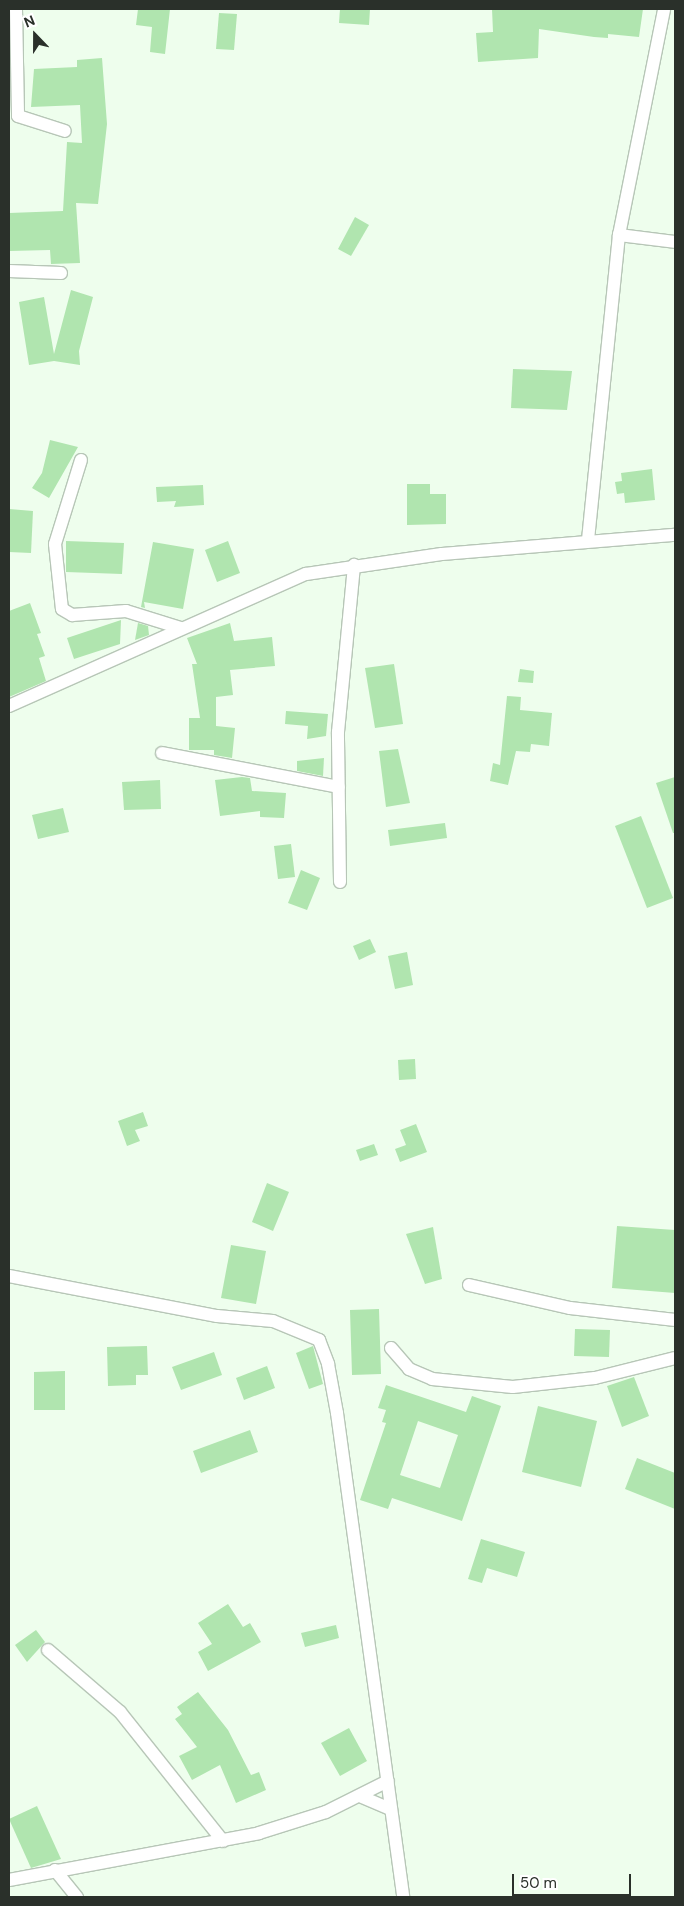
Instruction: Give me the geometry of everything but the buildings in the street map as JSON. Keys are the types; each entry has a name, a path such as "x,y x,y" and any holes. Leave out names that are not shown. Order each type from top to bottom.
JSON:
{"street":[{"path":"16,9 18,116 65,131"},
{"path":"588,540 619,235 664,9"},
{"path":"619,235 675,242"},
{"path":"9,271 61,273"},
{"path":"81,460 55,544 62,608 72,615 142,613 180,628"},
{"path":"9,706 180,628 306,574 354,565 588,540 675,534"},
{"path":"340,882 338,732 354,565"},
{"path":"162,753 340,787"},
{"path":"9,1276 216,1316 273,1321 319,1340 328,1364 337,1413 388,1781 402,1897"},
{"path":"470,1285 570,1308 675,1320"},
{"path":"392,1348 409,1369 432,1379 513,1387 595,1378 675,1358"},
{"path":"48,1650 120,1712 223,1841"},
{"path":"9,1880 55,1870 223,1841 362,1797 388,1781"},
{"path":"362,1797 390,1809"},
{"path":"55,1870 77,1897"}]}
